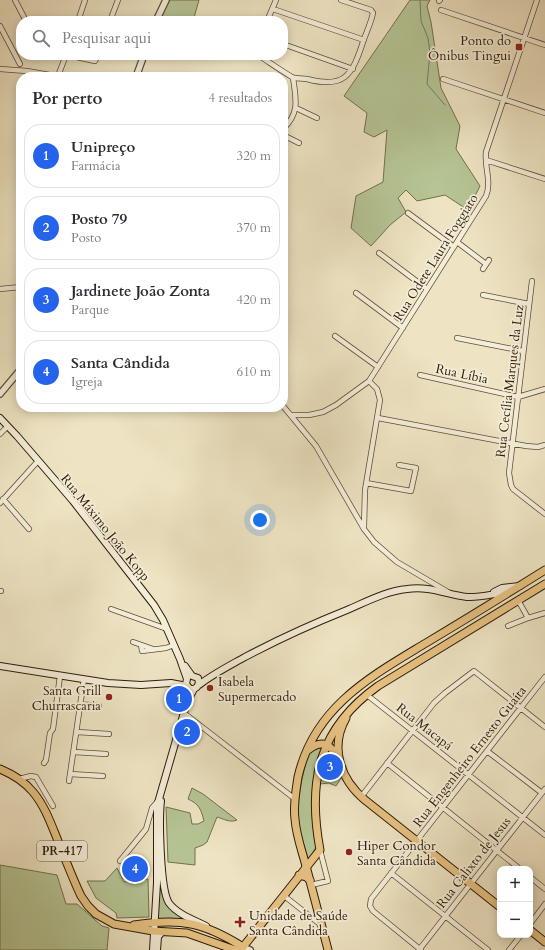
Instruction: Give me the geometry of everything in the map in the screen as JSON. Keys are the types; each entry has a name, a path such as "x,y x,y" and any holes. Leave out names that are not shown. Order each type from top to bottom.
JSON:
{"main road":[{"name":"Rua Máximo João Kopp","path":"0,418 73,501 150,599 159,612 180,658 192,677 199,682 192,687"},
{"path":"328,950 295,820 295,798 300,771 307,750 316,733 329,713 354,689 380,671 545,570"},
{"path":"239,947 251,936 320,850 316,828 316,800 319,772 326,745 338,724 353,707 378,686 545,584"},
{"path":"489,594 502,588 520,586"},
{"path":"172,683 192,687 291,633 390,592 415,588 430,588 468,597 536,589"},
{"path":"474,614 470,619 474,627"},
{"path":"0,666 60,676 134,685 172,683 192,677 213,675"},
{"path":"192,677 186,682 192,687"},
{"path":"152,950 157,883 156,817 158,801 192,687"},
{"path":"353,707 344,720 340,731 338,748 346,779 361,797 497,905"},
{"path":"307,750 317,744 326,745 334,750 340,760"},
{"name":"PR-417","path":"0,769 19,779 33,792 43,807 78,889 84,901 96,914 114,924 153,931"},
{"path":"164,783 160,817 164,888 169,903 179,912 214,931 239,947"},
{"path":"156,838 160,844 162,861"},
{"path":"299,875 303,854"},
{"path":"299,875 306,877 311,882"},
{"path":"154,922 188,922 214,931"},
{"name":"PR-417","path":"128,926 154,922"},
{"path":"153,931 188,933 209,941 226,950"},
{"path":"157,950 158,937 162,932"},
{"path":"533,932 545,942"},
{"path":"239,947 251,936"},
{"path":"209,941 239,947"}],"street":[{"path":"15,0 23,16"},
{"path":"80,16 85,0"},
{"path":"112,16 118,0"},
{"path":"158,16 166,0"},
{"path":"269,16 276,0"},
{"path":"288,75 293,78 330,82 344,78 353,69 364,40 372,11 341,0"},
{"name":"Rua Odete Laura Foggiato","path":"369,381 489,191 486,152 537,0"},
{"path":"273,8 364,40"},
{"path":"441,10 545,45"},
{"path":"1,29 16,57"},
{"path":"288,46 353,69"},
{"path":"18,60 20,64"},
{"path":"61,72 65,60"},
{"path":"138,72 142,60"},
{"path":"266,60 284,72"},
{"path":"0,69 32,72"},
{"path":"288,124 292,120 296,108 293,78"},
{"path":"443,79 545,113"},
{"path":"296,108 318,118"},
{"path":"288,138 299,143"},
{"path":"486,160 545,179"},
{"path":"408,214 454,247"},
{"path":"457,242 486,264"},
{"path":"379,253 427,289"},
{"path":"482,269 489,260"},
{"name":"Rua Cecília Marques da Luz","path":"532,281 509,468 511,485 516,492 545,514"},
{"path":"0,289 16,287"},
{"path":"356,293 403,328"},
{"path":"483,295 529,304"},
{"path":"335,336 378,367"},
{"path":"457,338 523,351"},
{"path":"0,394 16,375"},
{"name":"Rua Líbia","path":"420,375 518,397 545,389"},
{"path":"291,415 309,415 323,412 336,405 369,381 379,392 380,400 378,418 366,483 364,529"},
{"path":"288,412 309,436 324,458 364,529 374,542 388,556 450,593"},
{"path":"378,418 512,444 532,447 545,445"},
{"path":"0,434 8,426"},
{"path":"29,529 2,501 38,461"},
{"path":"366,483 411,491 416,468 399,465"},
{"path":"518,600 528,618"},
{"path":"111,609 167,629"},
{"path":"508,626 545,612"},
{"path":"133,642 141,645 142,650 166,648 174,644"},
{"path":"361,797 412,730 439,698 474,671 545,727"},
{"path":"44,763 46,760 50,733 53,729 60,676"},
{"name":"Rua Engenheiro Ernesto Guaíta","path":"420,950 375,914 370,906 372,896 545,677"},
{"path":"69,781 84,679"},
{"name":"Rua Macapá","path":"367,694 545,835"},
{"path":"81,704 99,706"},
{"path":"184,713 295,798"},
{"path":"77,732 109,734"},
{"path":"487,750 543,791"},
{"path":"74,752 106,754"},
{"path":"387,762 516,866"},
{"path":"70,774 103,776"},
{"path":"19,779 31,776 36,777 53,806"},
{"name":"Rua Calixto de Jesus","path":"420,950 543,791"},
{"path":"120,861 146,829 152,808 158,801"},
{"path":"311,882 328,880 320,850"},
{"path":"390,873 488,950"},
{"path":"533,879 545,889"},
{"path":"283,895 322,926"},
{"path":"533,920 545,904"},
{"path":"509,950 519,938"}],"green space":[{"path":"170,0 199,0 194,16 162,16"},
{"path":"410,0 430,0 427,6 431,22 441,88 460,126 456,149 480,186 468,210 445,195 417,201 406,190 398,198 406,212 390,225 371,246 351,228 356,196 383,182 387,130 374,137 364,132 367,113 344,96"},
{"path":"318,748 322,748 316,847 308,861 299,825 298,806 302,779 309,753"},
{"path":"328,749 334,755 341,778 336,786 329,783 320,784"},
{"path":"192,788 203,794 237,820 229,821 217,817 207,842 195,848 195,865 168,862 166,807 190,813 192,824 198,824 204,821 199,807 188,799"},
{"path":"158,843 163,896 191,920 158,919"},
{"path":"0,865 57,875 66,904 77,904 102,926 109,928 107,950 0,950"},
{"path":"117,868 124,882 148,879 149,917 117,918 116,913 96,898 87,881 105,881"}],"waterway":[{"path":"420,0 421,21 428,38 430,53 427,84 445,105"}],"place":[{"name":"Ponto do Ônibus Tingui","path":"519,47"},
{"name":"Isabela Supermercado","path":"210,688"},
{"name":"Santa Grill Churrascaria","path":"109,697"},
{"name":"Unipreço","path":"179,699"},
{"name":"Posto 79","path":"187,732"},
{"name":"Jardinete João Zonta","path":"330,767"},
{"name":"Hiper Condor Santa Cândida","path":"349,852"},
{"name":"Santa Cândida","path":"135,869"},
{"name":"Unidade de Saúde Santa Cândida","path":"240,922"}]}
